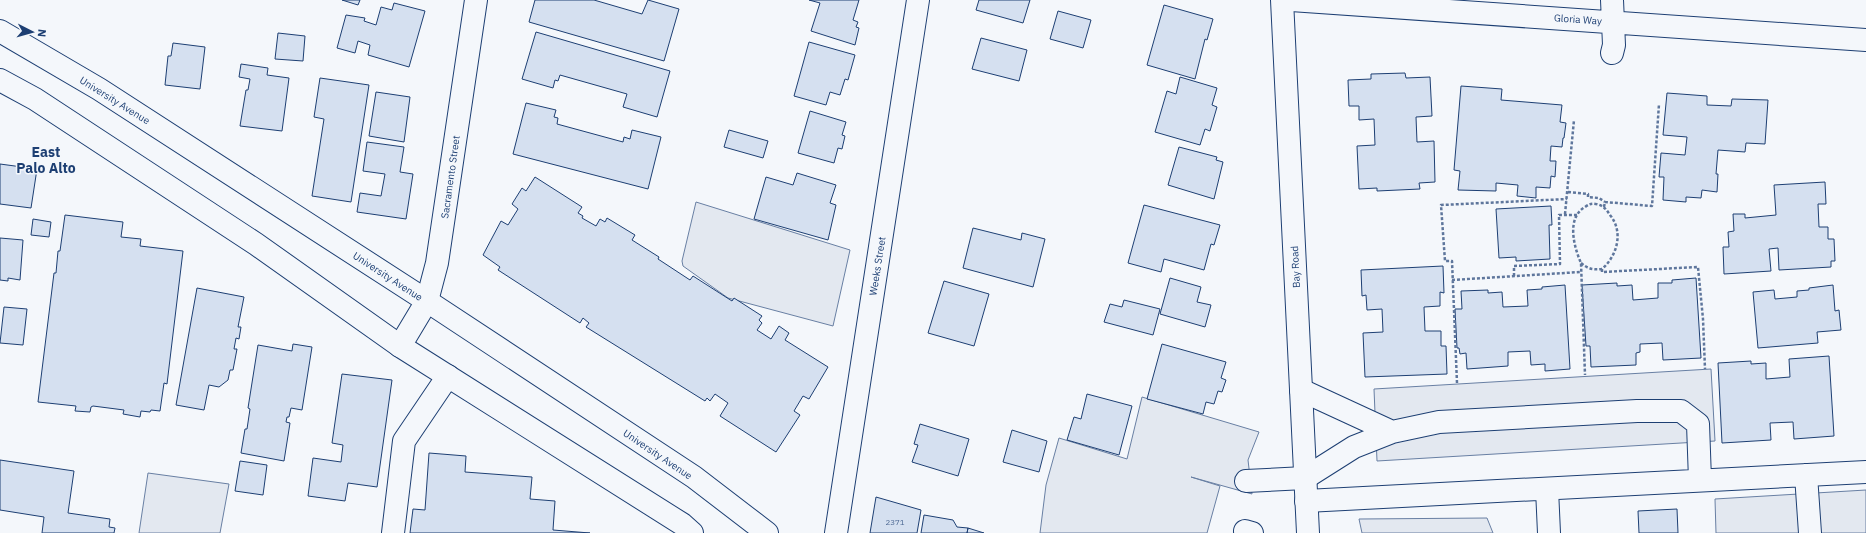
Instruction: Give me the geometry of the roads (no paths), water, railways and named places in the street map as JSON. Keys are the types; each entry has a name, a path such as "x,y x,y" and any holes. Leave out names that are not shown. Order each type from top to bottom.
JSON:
{"main road":[{"name":"Sacramento Street","path":"400,346 427,301 438,263 476,0"},
{"name":"Weeks Street","path":"836,533 918,0"},
{"name":"Bay Road","path":"1282,0 1308,533"},
{"name":"Gloria Way","path":"1291,0 1613,21 1866,40"},
{"path":"1612,0 1614,45 1612,53"},
{"name":"University Avenue","path":"0,31 99,89 427,301 694,477 767,533"},
{"path":"0,80 35,99 256,244 400,346 675,520 692,533"},
{"path":"393,533 404,441 448,376"},
{"path":"1301,390 1392,432"},
{"path":"1246,481 1305,478 1354,447 1392,432 1439,422 1637,411 1681,411 1698,424 1700,480"},
{"path":"1306,501 1866,472"},
{"path":"1806,474 1810,533"},
{"path":"1547,489 1549,533"}],"district":[{"name":"East Palo Alto","path":"46,160"}]}
